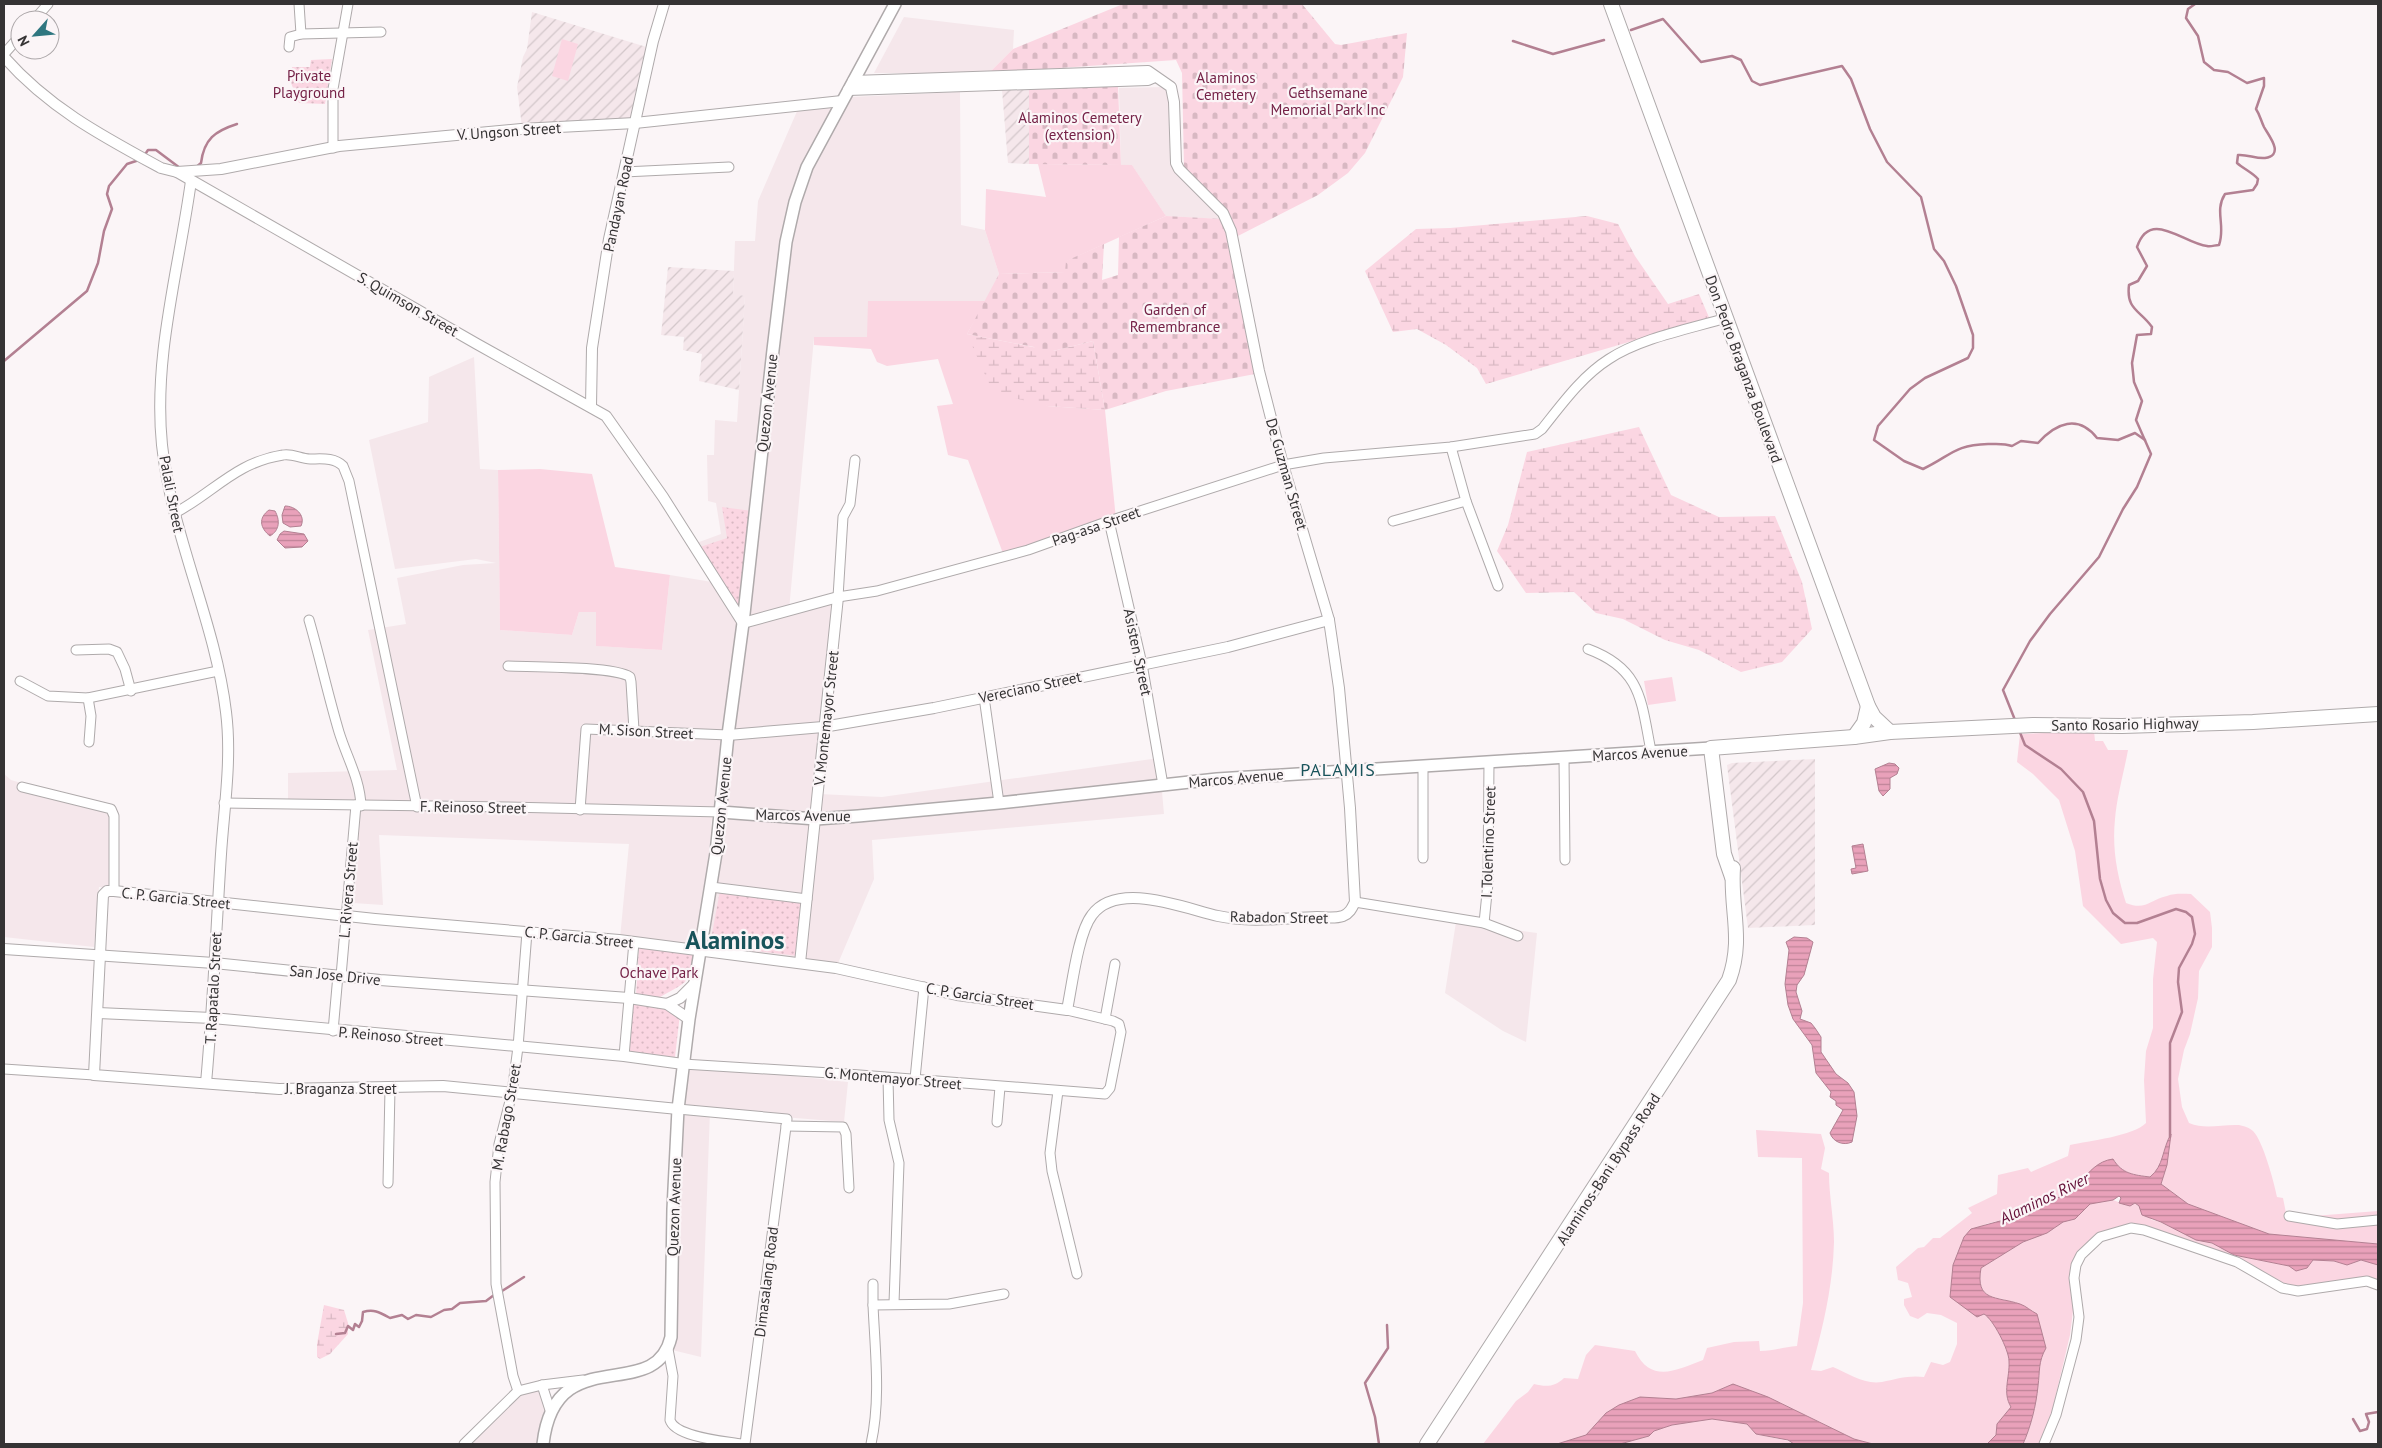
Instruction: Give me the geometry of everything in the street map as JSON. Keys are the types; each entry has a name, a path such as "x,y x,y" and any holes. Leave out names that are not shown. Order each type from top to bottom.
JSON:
{"main road":[{"name":"Quezon Avenue","path":"668,1349 671,1337 673,1209 678,1109 694,984 701,951 721,812 772,350 791,218 807,167 895,4"},
{"name":"Don Pedro Braganza Boulevard","path":"1611,4 1871,711 1872,734"},
{"path":"1854,737 1871,711 1890,732"},
{"name":"Santo Rosario Highway","path":"1872,734 2033,726 2169,725 2378,714"},
{"name":"Marcos Avenue","path":"721,812 816,819 999,804 1217,779 1716,748 1872,734"},
{"name":"Alaminos-Bani Bypass Road","path":"1427,1444 1729,980 1735,962 1738,942 1732,877 1733,855 1716,748"},
{"path":"543,1444 550,1413 564,1393 584,1380 646,1369 656,1362 668,1349"}],"street":[{"path":"299,4 301,34"},
{"path":"333,148 333,89 348,4"},
{"name":"Pandayan Road","path":"591,406 592,348 597,308 624,172 653,41 664,4"},
{"path":"289,47 290,37 301,34 381,32"},
{"name":"S. Quimson Street","path":"4,56 28,82 70,117 161,168 177,172 606,416 663,497 743,624"},
{"name":"De Guzman Street","path":"984,81 1078,79 1148,71 1151,79 1167,82 1173,90 1176,158 1179,169 1223,213 1231,231 1259,371 1329,620 1339,688 1347,770 1355,902"},
{"path":"850,85 896,79 940,78 984,81"},
{"path":"940,78 940,89"},
{"path":"896,79 897,90"},
{"path":"850,85 897,90 940,89 984,81"},
{"name":"V. Ungson Street","path":"177,172 221,169 333,148 520,129 635,123 842,101"},
{"path":"624,172 729,167"},
{"name":"Palali Street","path":"191,181 162,365 162,444 175,513 218,671 226,713 228,760 224,803"},
{"name":"Pag-asa Street","path":"743,624 838,598 877,591 1028,550 1109,520 1284,465 1324,458 1451,448 1535,434 1542,429 1592,372 1609,358 1634,346 1726,318"},
{"path":"1451,448 1466,501 1498,586"},
{"path":"175,513 230,475 266,460 291,455 308,459 332,459 343,466 349,481 417,807"},
{"name":"V. Montemayor Street","path":"800,963 816,819 823,727 838,598 843,516 850,504 855,460"},
{"path":"1393,521 1466,501"},
{"name":"Asisten Street","path":"1109,520 1142,664 1163,785"},
{"name":"L. Rivera Street","path":"309,620 333,712 359,781 334,1031"},
{"name":"Vereciano Street","path":"728,735 823,727 925,710 1228,647 1329,620"},
{"path":"76,650 109,649 117,652 125,669 131,691"},
{"path":"1588,649 1624,668 1640,696 1651,751"},
{"path":"508,666 595,669 625,673 630,677 631,682 634,730"},
{"path":"20,681 48,696 88,698 131,691 218,671"},
{"path":"984,697 999,804"},
{"path":"88,698 92,716 89,742"},
{"name":"M. Sison Street","path":"580,810 586,729 728,735"},
{"path":"1564,757 1565,860"},
{"name":"I. Tolentino Street","path":"1484,922 1488,883 1489,762"},
{"path":"1423,766 1424,858"},
{"path":"22,787 111,809 114,816 114,891"},
{"name":"F. Reinoso Street","path":"224,803 721,812"},
{"name":"T. Rapatalo Street","path":"206,1083 212,1018 224,803"},
{"path":"711,887 807,899"},
{"name":"C. P. Garcia Street","path":"101,956 103,895 107,891 114,891 347,916 634,942 800,963 836,968 957,995 1067,1010 1109,1020"},
{"name":"Rabadon Street","path":"1067,1010 1085,928 1092,915 1108,904 1139,898 1168,901 1218,916 1260,920 1336,918 1349,912 1355,902"},
{"path":"1355,902 1484,922 1518,936"},
{"name":"M. Rabago Street","path":"518,1391 508,1348 495,1269 494,1182 499,1144 512,1093 524,990 527,932"},
{"path":"624,1056 634,942"},
{"name":"San Jose Drive","path":"4,949 214,963 629,998 667,1004 689,1019"},
{"path":"94,1075 101,956"},
{"path":"1109,1020 1115,964"},
{"path":"667,1004 680,998 694,984"},
{"path":"915,1079 924,987"},
{"name":"P. Reinoso Street","path":"98,1013 212,1018 334,1031 624,1056 684,1064"},
{"name":"G. Montemayor Street","path":"684,1064 915,1079 1102,1095 1110,1088 1121,1032 1119,1024 1109,1020"},
{"name":"J. Braganza Street","path":"4,1069 278,1088 443,1086 678,1109"},
{"path":"888,1078 889,1120 899,1163 894,1303"},
{"path":"997,1122 1000,1087"},
{"path":"388,1183 390,1088"},
{"path":"1058,1091 1050,1153 1052,1171 1076,1274"},
{"path":"678,1109 843,1127 846,1134 849,1188"},
{"name":"Dimasalang Road","path":"743,1444 787,1122"},
{"path":"2289,1216 2337,1224 2378,1220"},
{"path":"2044,1444 2056,1415 2076,1340 2079,1317 2074,1278 2076,1265 2082,1255 2100,1237 2131,1228 2144,1230 2237,1262 2282,1288 2290,1290 2298,1291 2367,1281 2378,1285"},
{"path":"871,1444 875,1426 876,1373 873,1284"},
{"path":"873,1305 894,1303 949,1304 1004,1294"},
{"path":"668,1349 673,1376 671,1425 681,1432 743,1444"},
{"path":"464,1444 518,1391 542,1385 584,1380"},
{"path":"542,1385 550,1413"}],"shaded area":[{"path":"532,12 653,49 636,125 522,127 517,87 523,57 527,49"},
{"path":"904,17 1014,30 1013,49 989,73 874,73"},
{"path":"1164,87 1170,91 1174,167 1222,217 1220,219 1166,216 1132,165 1121,165 1119,88"},
{"path":"1029,88 1029,164 1008,163 1002,90"},
{"path":"960,92 961,225 985,230 999,274 986,301 868,301 868,337 814,338 789,610 838,597 819,794 882,797 1159,758 1164,814 872,840 874,879 836,968 701,951 721,813 288,802 288,773 397,770 368,630 406,624 397,578 463,565 496,563 476,559 395,569 369,440 428,422 429,377 474,357 480,469 498,470 500,630 572,635 579,612 597,612 597,646 662,650 670,575 712,582 691,545 721,534 716,503 708,501 707,455 714,455 715,420 737,422 745,296 733,295 735,241 755,241 758,201 798,109 847,103 851,97"},
{"path":"668,267 734,271 733,294 745,296 739,390 699,381 702,354 683,350 684,337 661,335"},
{"path":"1815,759 1815,925 1748,928 1727,765 1732,763"},
{"path":"4,774 11,780 68,797 111,807 113,888 99,887 94,947 4,937"},
{"path":"360,808 581,812 712,817 707,878 696,947 620,938 629,844 379,835 383,905 353,903"},
{"path":"1456,922 1537,933 1526,1042 1503,1031 1445,993"},
{"path":"683,1064 848,1082 844,1122 710,1111 701,1357 668,1349"},
{"path":"540,1390 546,1411 538,1444 472,1444 504,1410 523,1394"}],"green space":[{"path":"1123,4 1302,4 1335,44 1341,45 1407,33 1403,77 1365,153 1348,173 1318,195 1236,237 1184,167 1182,73 1176,60 989,73 1013,49"},
{"path":"562,39 578,44 568,81 552,76"},
{"name":"Private Playground","path":"332,59 325,104 299,103 291,83 292,67 310,67 311,60"},
{"name":"Alaminos Cemetery (extension)","path":"1118,85 1121,165 1029,164 1029,89"},
{"path":"1038,164 1132,165 1166,216 1067,261 1066,272 999,274 985,230 986,189 1046,197"},
{"name":"Garden of Remembrance","path":"1166,216 1223,219 1255,374 1166,391 1105,410 1093,341 1053,351 1037,352 1034,347 967,334 999,274 1065,272 1066,261 1104,244 1102,280 1118,275 1119,237"},
{"path":"1587,216 1618,224 1635,256 1668,304 1699,294 1711,322 1646,337 1486,384 1477,368 1446,345 1417,329 1393,332 1365,271 1416,229 1450,228"},
{"path":"868,301 986,301 967,334 1047,406 1105,410 1116,519 1004,556 968,460 948,455 937,406 953,404 938,359 887,366 877,362 871,349 814,345 814,337 867,337"},
{"path":"967,334 1053,351 1093,341 1105,410 1047,406 993,393"},
{"path":"1639,427 1671,495 1719,517 1775,516 1802,582 1812,629 1782,662 1741,672 1699,650 1665,640 1623,619 1596,613 1574,592 1526,593 1497,551 1508,525 1527,452"},
{"path":"540,469 592,474 615,567 670,575 662,650 596,646 596,612 579,612 572,635 500,630 498,470"},
{"path":"722,507 752,511 741,611 700,547 727,538"},
{"path":"1672,677 1676,701 1648,705 1644,681"},
{"path":"2094,731 2095,741 2103,741 2108,750 2128,750 2117,802 2114,830 2116,862 2126,903 2138,906 2170,895 2191,894 2210,912 2212,947 2199,971 2198,998 2178,1079 2182,1107 2189,1123 2208,1126 2239,1125 2250,1129 2261,1143 2277,1197 2283,1198 2287,1218 2378,1211 2378,1244 2269,1234 2188,1204 2161,1184 2167,1165 2170,1136 2158,1168 2150,1177 2124,1171 2113,1159 2082,1180 2072,1191 2052,1200 2037,1202 2029,1213 1986,1224 1964,1237 1959,1251 1984,1314 1992,1322 2000,1335 2009,1361 2007,1396 2011,1407 1997,1424 1996,1435 1987,1444 1873,1444 1854,1439 1733,1384 1712,1393 1676,1399 1640,1397 1619,1405 1606,1413 1586,1435 1557,1444 1483,1444 1516,1401 1528,1392 1534,1384 1542,1386 1557,1383 1564,1378 1578,1379 1586,1355 1595,1345 1635,1351 1641,1361 1649,1368 1665,1372 1703,1360 1707,1348 1734,1342 1759,1341 1760,1351 1797,1346 1803,1303 1802,1158 1758,1157 1756,1130 1821,1134 1825,1148 1821,1169 1829,1173 1834,1233 1832,1274 1820,1338 1811,1370 1821,1371 1833,1367 1869,1382 1882,1382 1908,1377 1924,1377 1931,1362 1943,1365 1950,1362 1957,1344 1957,1323 1941,1315 1927,1313 1918,1319 1910,1316 1904,1305 1904,1299 1912,1297 1908,1283 1898,1280 1896,1267 1918,1248 1924,1247 1933,1238 1940,1238 1972,1213 1968,1208 1997,1194 1998,1175 2028,1168 2031,1172 2068,1156 2070,1145 2121,1135 2140,1128 2146,1123 2144,1080 2146,1051 2153,1028 2153,979 2157,942 2153,938 2121,944 2083,906 2075,851 2059,800 2033,774 2017,762 2020,734"},
{"path":"721,885 805,896 798,956 710,945"},
{"name":"Ochave Park","path":"639,946 695,954 685,982 660,997 636,995"},
{"path":"633,1002 680,1014 675,1057 628,1052"},
{"path":"2104,1200 2113,1200 2129,1206 2135,1203 2152,1220 2161,1222 2196,1240 2212,1243 2234,1255 2289,1266 2296,1271 2307,1268 2313,1260 2334,1261 2347,1265 2361,1260 2378,1265 2378,1282 2301,1289 2281,1284 2247,1263 2124,1227 2080,1254 2070,1335 2051,1416 2048,1444 2023,1444 2033,1416 2040,1362 2046,1348 2004,1299 1991,1297 1983,1291 1980,1281 1981,1268 2023,1242 2047,1233 2063,1222 2075,1219 2090,1204"},
{"path":"324,1305 344,1310 348,1323 348,1334 330,1354 320,1359 317,1357 317,1344"},
{"path":"1712,1419 1747,1424 1756,1434 1794,1444 1620,1444 1649,1436 1654,1431 1672,1425"}],"water":[{"path":"285,506 296,509 299,512 302,518 301,526 290,527 283,523 282,515"},
{"path":"269,510 275,511 278,518 276,531 270,536 262,526 263,516"},
{"path":"284,531 304,534 308,541 302,547 285,548 277,540"},
{"path":"1889,763 1895,764 1899,768 1897,774 1890,778 1890,789 1883,796 1879,791 1875,769"},
{"path":"1863,844 1868,871 1852,874 1851,869 1856,868 1852,846"},
{"path":"1794,937 1807,938 1813,942 1804,975 1797,985 1796,992 1802,1011 1800,1019 1811,1023 1815,1028 1821,1037 1821,1052 1836,1074 1848,1083 1854,1092 1857,1116 1852,1142 1849,1143 1836,1141 1831,1136 1830,1133 1843,1110 1830,1097 1831,1092 1816,1073 1812,1045 1793,1019 1788,1005 1785,984 1789,950 1786,942"},
{"name":"Alaminos River","path":"2171,1134 2167,1165 2161,1184 2188,1204 2269,1234 2378,1244 2378,1265 2361,1260 2347,1265 2334,1261 2313,1260 2307,1268 2296,1271 2289,1266 2234,1255 2212,1243 2196,1240 2161,1222 2142,1215 2139,1206 2135,1203 2130,1206 2119,1203 2121,1198 2119,1196 2113,1200 2090,1204 2075,1219 2063,1222 2047,1233 2023,1242 1981,1268 1981,1287 1984,1292 1989,1296 2022,1305 2037,1314 2046,1348 2040,1362 2033,1416 2023,1444 1987,1444 1996,1435 1997,1424 2011,1407 2007,1396 2009,1361 1996,1328 1988,1317 1984,1314 1977,1317 1950,1297 1953,1265 1964,1237 1971,1229 2029,1213 2037,1202 2043,1198 2055,1198 2065,1195 2103,1162 2113,1159 2124,1171 2150,1177 2158,1168"},
{"path":"1733,1384 1768,1397 1854,1439 1873,1444 1794,1444 1788,1440 1756,1434 1747,1424 1712,1419 1672,1425 1654,1431 1649,1436 1620,1444 1557,1444 1586,1435 1606,1413 1619,1405 1640,1397 1676,1399 1712,1393"}],"waterway":[{"path":"2015,720 2003,690 2030,641 2050,614 2099,557 2123,509 2137,487 2151,454 2136,420 2142,401 2134,382 2132,363 2137,335 2151,334 2152,327 2135,309 2130,300 2129,285 2138,281 2147,266 2137,247 2143,236 2150,230 2159,229 2198,244 2208,246 2219,245 2221,238 2220,206 2225,194 2253,190 2257,184 2258,179 2237,163 2238,155 2265,158 2274,153 2275,149 2272,140 2256,109 2264,86 2264,78 2247,83 2228,72 2214,70 2204,62 2198,36 2186,18 2188,9 2195,4"},
{"path":"1631,30 1663,19 1701,62 1732,56 1741,60 1752,81 1760,85 1842,66 1851,79 1870,129 1887,162 1921,197 1934,249 1944,261 1956,286 1973,335 1973,348 1968,358 1925,378 1910,389 1878,426 1874,440 1904,461 1923,469 1968,446 1997,444 2012,446 2021,441 2038,443 2052,430 2067,424 2082,426 2097,438 2118,440 2135,433 2145,440"},
{"path":"1513,41 1553,54 1604,40"},
{"path":"195,168 201,163 205,148 212,137 237,124"},
{"path":"146,153 148,150 156,150 180,168"},
{"path":"4,361 87,291 98,263 104,231 112,209 107,194 109,186 127,164 139,160"},
{"path":"2019,730 2025,745 2061,769 2083,792 2094,821 2100,879 2106,900 2113,913 2125,923 2137,923 2176,909 2186,912 2192,917 2195,934 2192,944 2179,968 2178,982 2182,1012 2170,1043 2170,1137"},
{"path":"502,1291 524,1277"},
{"path":"336,1334 345,1333 348,1326 353,1330 355,1324 359,1327 363,1312 376,1312 390,1318 402,1315 408,1319 416,1315 431,1317 444,1310 452,1309 460,1303 486,1301 494,1295"},
{"path":"1379,1444 1375,1417 1365,1383 1388,1348 1387,1325"},
{"path":"2353,1419 2360,1431 2367,1429 2369,1422 2366,1414 2378,1412"}],"district":[{"name":"PALAMIS","path":"1338,769"},
{"name":"Alaminos","path":"735,940"}],"park label":[{"name":"Alaminos Cemetery","path":"1226,86"},
{"name":"Gethsemane Memorial Park Inc","path":"1328,100"}]}
